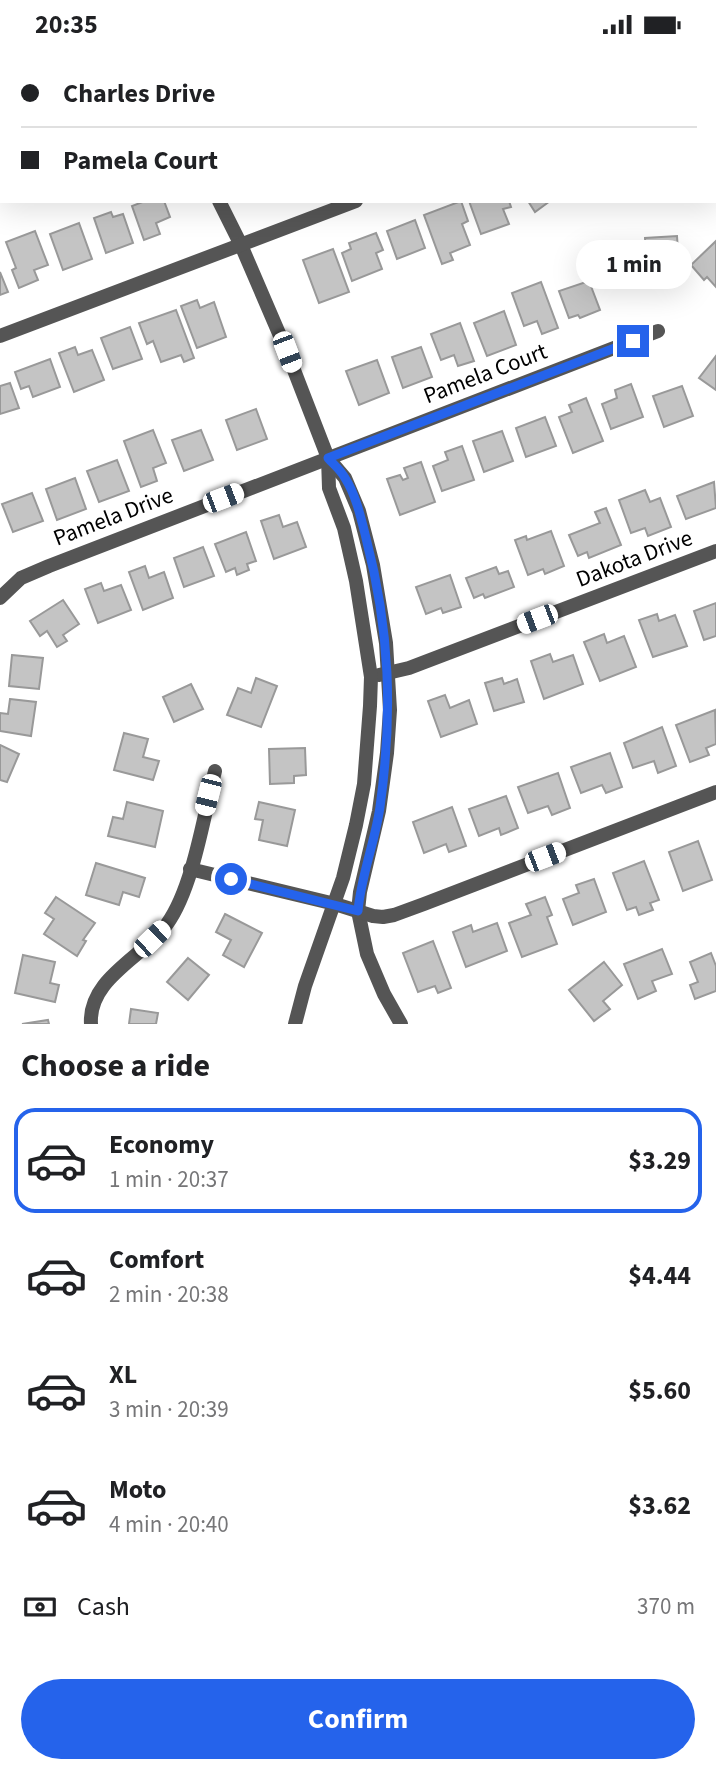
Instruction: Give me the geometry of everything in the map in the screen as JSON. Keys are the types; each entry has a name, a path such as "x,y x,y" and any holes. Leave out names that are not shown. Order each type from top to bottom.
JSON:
{"street":[{"path":"220,203 287,352 328,458 345,478 359,512 381,603 390,710 387,753 379,811 358,911 361,936 370,962 401,1024"},
{"path":"0,336 351,203"},
{"name":"Pamela Court","path":"328,458 658,331"},
{"path":"295,1024 305,986 335,904 364,784 370,677 356,581 344,528 329,488 328,458"},
{"name":"Pamela Drive","path":"0,598 21,578 49,566 328,458"},
{"name":"Dakota Drive","path":"370,677 409,668 716,551"},
{"path":"91,1024 96,1000 107,981 166,926 174,913 190,869 215,771"},
{"path":"190,869 383,917 716,792"}],"building":[{"path":"140,203 165,203 170,217 156,223 160,234 144,240 132,206"},
{"path":"462,203 468,221 462,224 470,245 450,253 453,260 442,264 424,215"},
{"path":"470,203 510,203 511,207 503,209 509,224 481,234"},
{"path":"529,203 547,203 535,212"},
{"path":"111,212 113,217 123,214 133,243 106,253 94,218"},
{"path":"415,220 425,248 397,259 387,231"},
{"path":"79,223 92,259 63,270 50,234"},
{"path":"35,231 48,265 34,270 38,280 19,288 12,270 16,268 6,242"},
{"path":"376,233 383,250 376,253 382,269 352,281 342,253 351,249 349,243"},
{"path":"677,236 679,267 647,269 645,238"},
{"path":"716,241 716,287 707,277 704,280 691,265"},
{"path":"623,245 635,275 605,286 594,256"},
{"path":"333,249 349,292 319,303 303,260"},
{"path":"0,272 8,292 0,295"},
{"path":"589,281 600,310 580,318 578,315 569,318 559,291"},
{"path":"541,282 558,328 542,334 537,321 524,326 512,293"},
{"path":"197,300 200,308 214,302 226,337 197,348 181,306"},
{"path":"176,310 194,358 184,362 181,355 161,362 153,341 147,344 139,323"},
{"path":"504,311 516,345 487,356 474,323"},
{"path":"460,323 474,361 458,366 454,355 441,360 431,334"},
{"path":"130,327 142,359 113,369 101,338"},
{"path":"75,347 78,355 92,350 104,380 74,392 59,353"},
{"path":"421,347 432,377 403,388 392,357"},
{"path":"716,356 716,390 699,378"},
{"path":"50,359 60,387 33,397 29,386 21,389 15,372"},
{"path":"377,360 389,393 359,405 346,371"},
{"path":"10,383 19,408 0,414 0,386"},
{"path":"631,384 643,417 611,429 602,404 617,398 615,390"},
{"path":"682,386 693,416 664,427 653,396"},
{"path":"586,398 603,441 573,453 559,417 572,412 569,405"},
{"path":"256,409 267,439 237,450 226,420"},
{"path":"545,417 556,446 526,457 516,428"},
{"path":"153,430 166,463 153,468 157,481 141,487 124,441"},
{"path":"201,430 213,460 184,471 172,440"},
{"path":"502,431 513,461 484,472 473,441"},
{"path":"462,446 474,480 442,491 433,466 448,460 445,452"},
{"path":"117,460 129,491 99,502 87,471"},
{"path":"421,462 435,502 400,515 387,479 400,475 403,480 408,478 404,468"},
{"path":"75,478 86,509 57,520 46,489"},
{"path":"714,482 716,508 686,519 677,496"},
{"path":"645,490 650,502 660,498 671,527 648,536 645,528 631,533 619,500"},
{"path":"32,493 43,521 13,532 2,504"},
{"path":"606,508 621,545 589,558 587,552 578,556 569,535 600,523 595,512"},
{"path":"279,515 283,527 297,522 306,547 274,559 261,521"},
{"path":"551,531 564,566 545,574 543,569 528,575 515,540 526,536 527,540"},
{"path":"246,532 256,561 247,564 249,570 237,575 235,568 226,572 215,544"},
{"path":"203,547 214,576 184,587 174,558"},
{"path":"145,566 149,578 164,572 173,598 143,610 129,572"},
{"path":"496,567 499,574 508,571 514,587 485,598 483,594 474,598 466,578"},
{"path":"450,575 461,607 443,613 441,608 426,614 416,587"},
{"path":"101,583 104,591 121,585 131,610 98,623 85,589"},
{"path":"63,600 79,624 63,635 67,641 57,647 47,631 40,636 30,621"},
{"path":"716,603 716,636 704,640 694,611"},
{"path":"657,614 659,621 675,615 687,646 653,657 639,620"},
{"path":"604,634 607,643 624,636 636,667 600,681 584,642"},
{"path":"550,654 553,662 573,655 583,684 544,699 531,661"},
{"path":"12,655 43,658 39,689 9,686"},
{"path":"256,678 277,686 261,727 227,715 238,688 251,693"},
{"path":"502,678 504,684 517,679 524,702 494,711 485,683"},
{"path":"191,684 203,709 174,722 163,697"},
{"path":"445,695 450,708 469,700 477,724 441,737 428,701"},
{"path":"10,699 36,702 31,736 0,731 0,713 8,714"},
{"path":"715,710 716,744 706,748 709,755 690,762 676,725"},
{"path":"662,727 676,766 658,773 654,761 633,768 624,743"},
{"path":"124,733 148,739 143,757 159,761 153,780 114,770"},
{"path":"0,745 19,754 7,782 0,780"},
{"path":"305,748 306,775 294,776 294,783 270,784 269,749"},
{"path":"610,753 622,787 606,793 602,785 581,793 571,767"},
{"path":"558,773 570,808 552,815 548,806 528,813 518,787"},
{"path":"506,796 518,828 501,835 499,828 479,836 469,809"},
{"path":"127,802 163,811 155,847 108,836 113,817 123,819"},
{"path":"259,802 295,810 287,846 259,840 263,820 255,819"},
{"path":"452,807 466,846 449,852 446,844 424,853 413,822"},
{"path":"698,841 712,880 683,891 669,852"},
{"path":"644,861 659,900 650,903 653,910 639,915 636,907 627,910 613,873"},
{"path":"96,863 145,878 139,897 123,892 119,905 86,895"},
{"path":"594,879 606,912 573,925 563,899 579,893 576,885"},
{"path":"56,897 95,923 83,940 86,941 77,956 44,934 54,919 45,913"},
{"path":"545,897 552,915 547,917 557,944 522,957 509,923 531,915 526,904"},
{"path":"225,914 262,933 244,967 223,955 231,940 216,932"},
{"path":"497,923 507,951 466,967 453,932 471,925 473,932"},
{"path":"433,941 451,988 438,993 435,986 418,992 403,953"},
{"path":"662,949 672,974 652,981 656,991 638,999 624,964"},
{"path":"711,953 716,966 716,991 695,999 690,985 698,982 690,962"},
{"path":"23,955 55,962 50,983 59,985 55,1002 15,993"},
{"path":"188,958 209,975 188,1000 167,982"},
{"path":"604,962 622,985 603,1001 610,1009 594,1021 569,990"},
{"path":"131,1009 158,1013 156,1024 129,1024"},
{"path":"48,1020 49,1024 22,1024"}],"route":[{"path":"231,879 358,911 379,811 387,753 390,710 386,643 381,603 359,512 345,478 328,458 633,341"}]}
